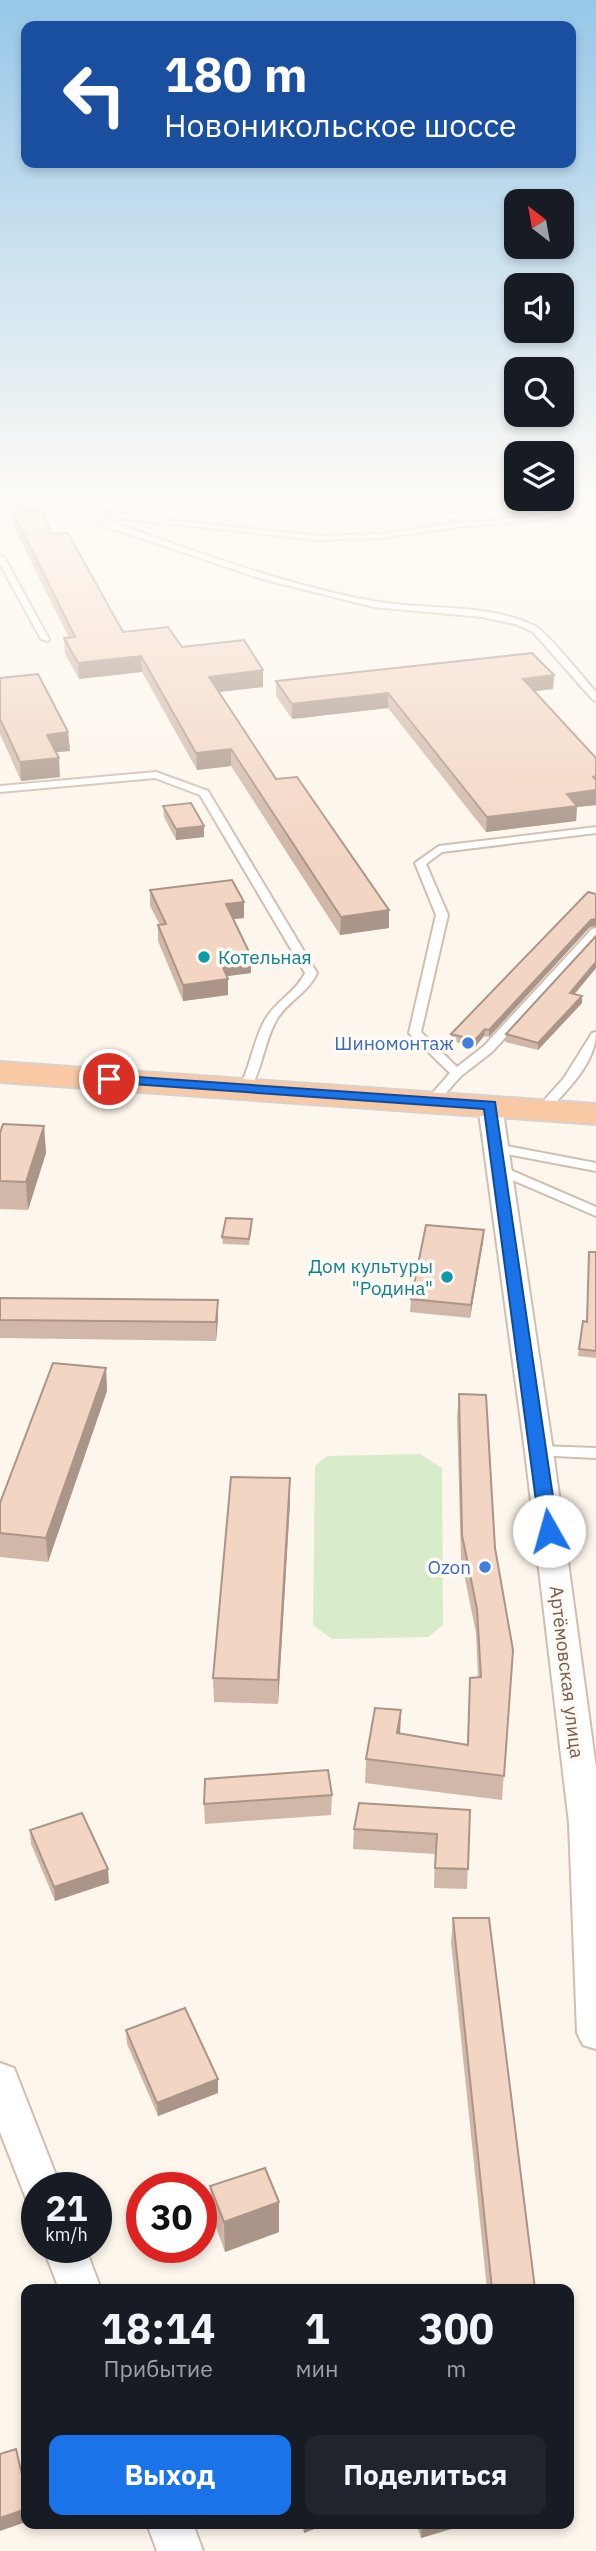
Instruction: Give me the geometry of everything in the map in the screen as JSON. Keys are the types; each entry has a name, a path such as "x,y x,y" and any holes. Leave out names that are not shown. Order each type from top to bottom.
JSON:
{"highway":[{"path":"0,1072 596,1114"}],"street":[{"name":"Артёмовская улица","path":"490,1105 591,1824 596,2033"},
{"path":"0,2080 35,2172"},
{"path":"70,2263 78,2284"},
{"path":"172,2529 180,2551"}],"lane":[{"path":"35,619 46,639"},
{"path":"505,619 536,630 596,698"},
{"path":"0,789 156,775 204,793 311,973 308,980 272,1017 256,1070 245,1088"},
{"path":"457,1073 415,1033 442,915 420,863 439,849 596,830"},
{"path":"433,1101 457,1073 488,1049 596,931"},
{"path":"543,1109 569,1080 596,1036"},
{"path":"498,1159 596,1167"},
{"path":"498,1159 596,1212"},
{"path":"539,1451 596,1453"}],"green space":[{"path":"420,1454 442,1468 443,1625 428,1637 332,1639 313,1625 315,1466 327,1456"}],"building":[{"path":"66,619 116,619 123,632 168,627 182,647 244,640 263,670 209,677 276,779 297,777 389,910 341,917 231,749 196,753 141,656 78,663 64,638 75,637"},
{"path":"532,653 554,675 523,679 596,758 596,776 593,777 596,780 596,790 567,794 577,806 487,817 388,693 292,704 276,681"},
{"path":"38,674 68,732 47,735 59,758 20,762 0,719 0,678"},
{"path":"191,803 204,826 176,829 163,806"},
{"path":"232,880 244,902 226,904 251,956 220,960 228,979 183,985 158,925 166,924 150,890"},
{"path":"588,892 596,894 596,919 591,920 489,1030 485,1029 475,1040 451,1034"},
{"path":"596,936 596,962 570,993 582,996 538,1043 506,1034"},
{"path":"3,1124 44,1126 26,1182 0,1181 0,1133"},
{"path":"226,1218 252,1219 249,1239 222,1237"},
{"name":"Дом культуры \"Родина\"","path":"426,1225 484,1230 471,1305 411,1299"},
{"path":"589,1252 596,1252 596,1351 579,1349 583,1321 587,1322"},
{"path":"0,1298 218,1300 216,1322 0,1320"},
{"path":"53,1363 106,1368 46,1538 0,1533 0,1503"},
{"path":"459,1394 486,1395 495,1548 513,1650 504,1776 366,1759 375,1708 401,1710 397,1733 468,1745 470,1678 481,1677 477,1609 462,1535"},
{"path":"231,1477 290,1478 278,1680 213,1678"},
{"path":"328,1770 332,1795 204,1804 205,1779"},
{"path":"359,1803 470,1810 468,1869 435,1868 437,1834 354,1829"},
{"path":"82,1813 108,1869 54,1887 30,1830"},
{"path":"453,1918 489,1918 534,2284 491,2284"},
{"path":"185,2008 218,2079 157,2103 126,2030"},
{"path":"265,2168 279,2202 224,2222 217,2204 217,2184"},
{"path":"16,2449 21,2470 21,2511 0,2518 0,2454"}],"place":[{"name":"Котельная","path":"204,957"},
{"name":"Шиномонтаж","path":"468,1043"},
{"name":"Дом культуры \"Родина\"","path":"447,1277"},
{"name":"Ozon","path":"485,1567"}],"route":[{"path":"109,1079 490,1105 549,1531"}]}
